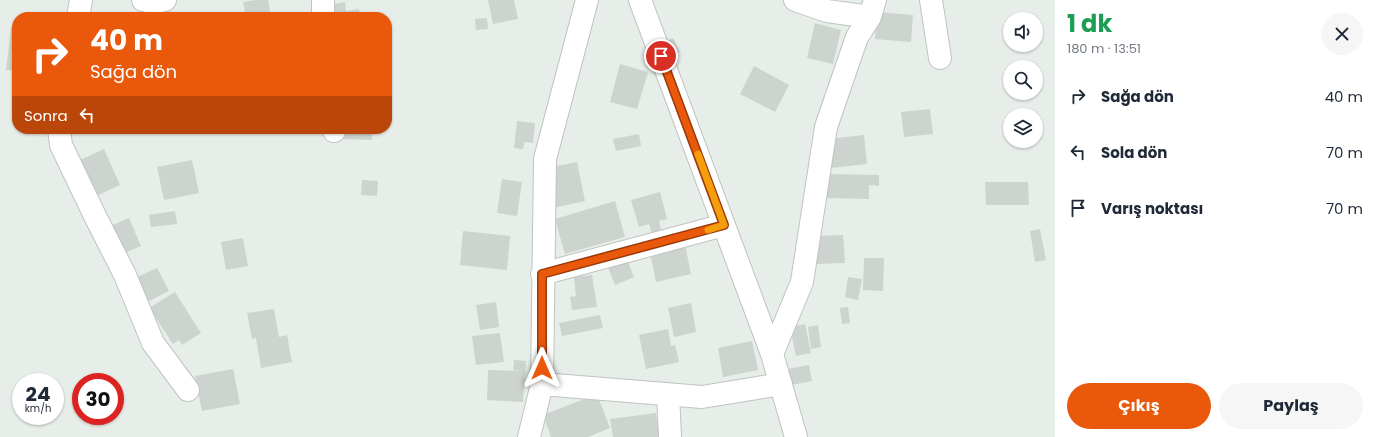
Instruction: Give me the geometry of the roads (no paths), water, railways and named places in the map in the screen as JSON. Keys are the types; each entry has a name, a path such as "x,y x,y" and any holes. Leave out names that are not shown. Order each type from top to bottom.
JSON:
{"street":[{"path":"79,12 81,0"},
{"path":"143,0 154,3 165,0"},
{"path":"323,0 323,12"},
{"path":"529,437 542,384 542,274 545,160 587,0"},
{"path":"640,0 772,354 796,437"},
{"path":"795,0 827,12 872,9"},
{"path":"931,0 940,58"},
{"path":"772,354 802,282 826,127 857,37 872,9"},
{"path":"60,134 61,144 125,275 153,343 188,390"},
{"path":"542,274 724,225"},
{"path":"542,384 702,397 781,384"},
{"path":"668,394 670,437"}]}
